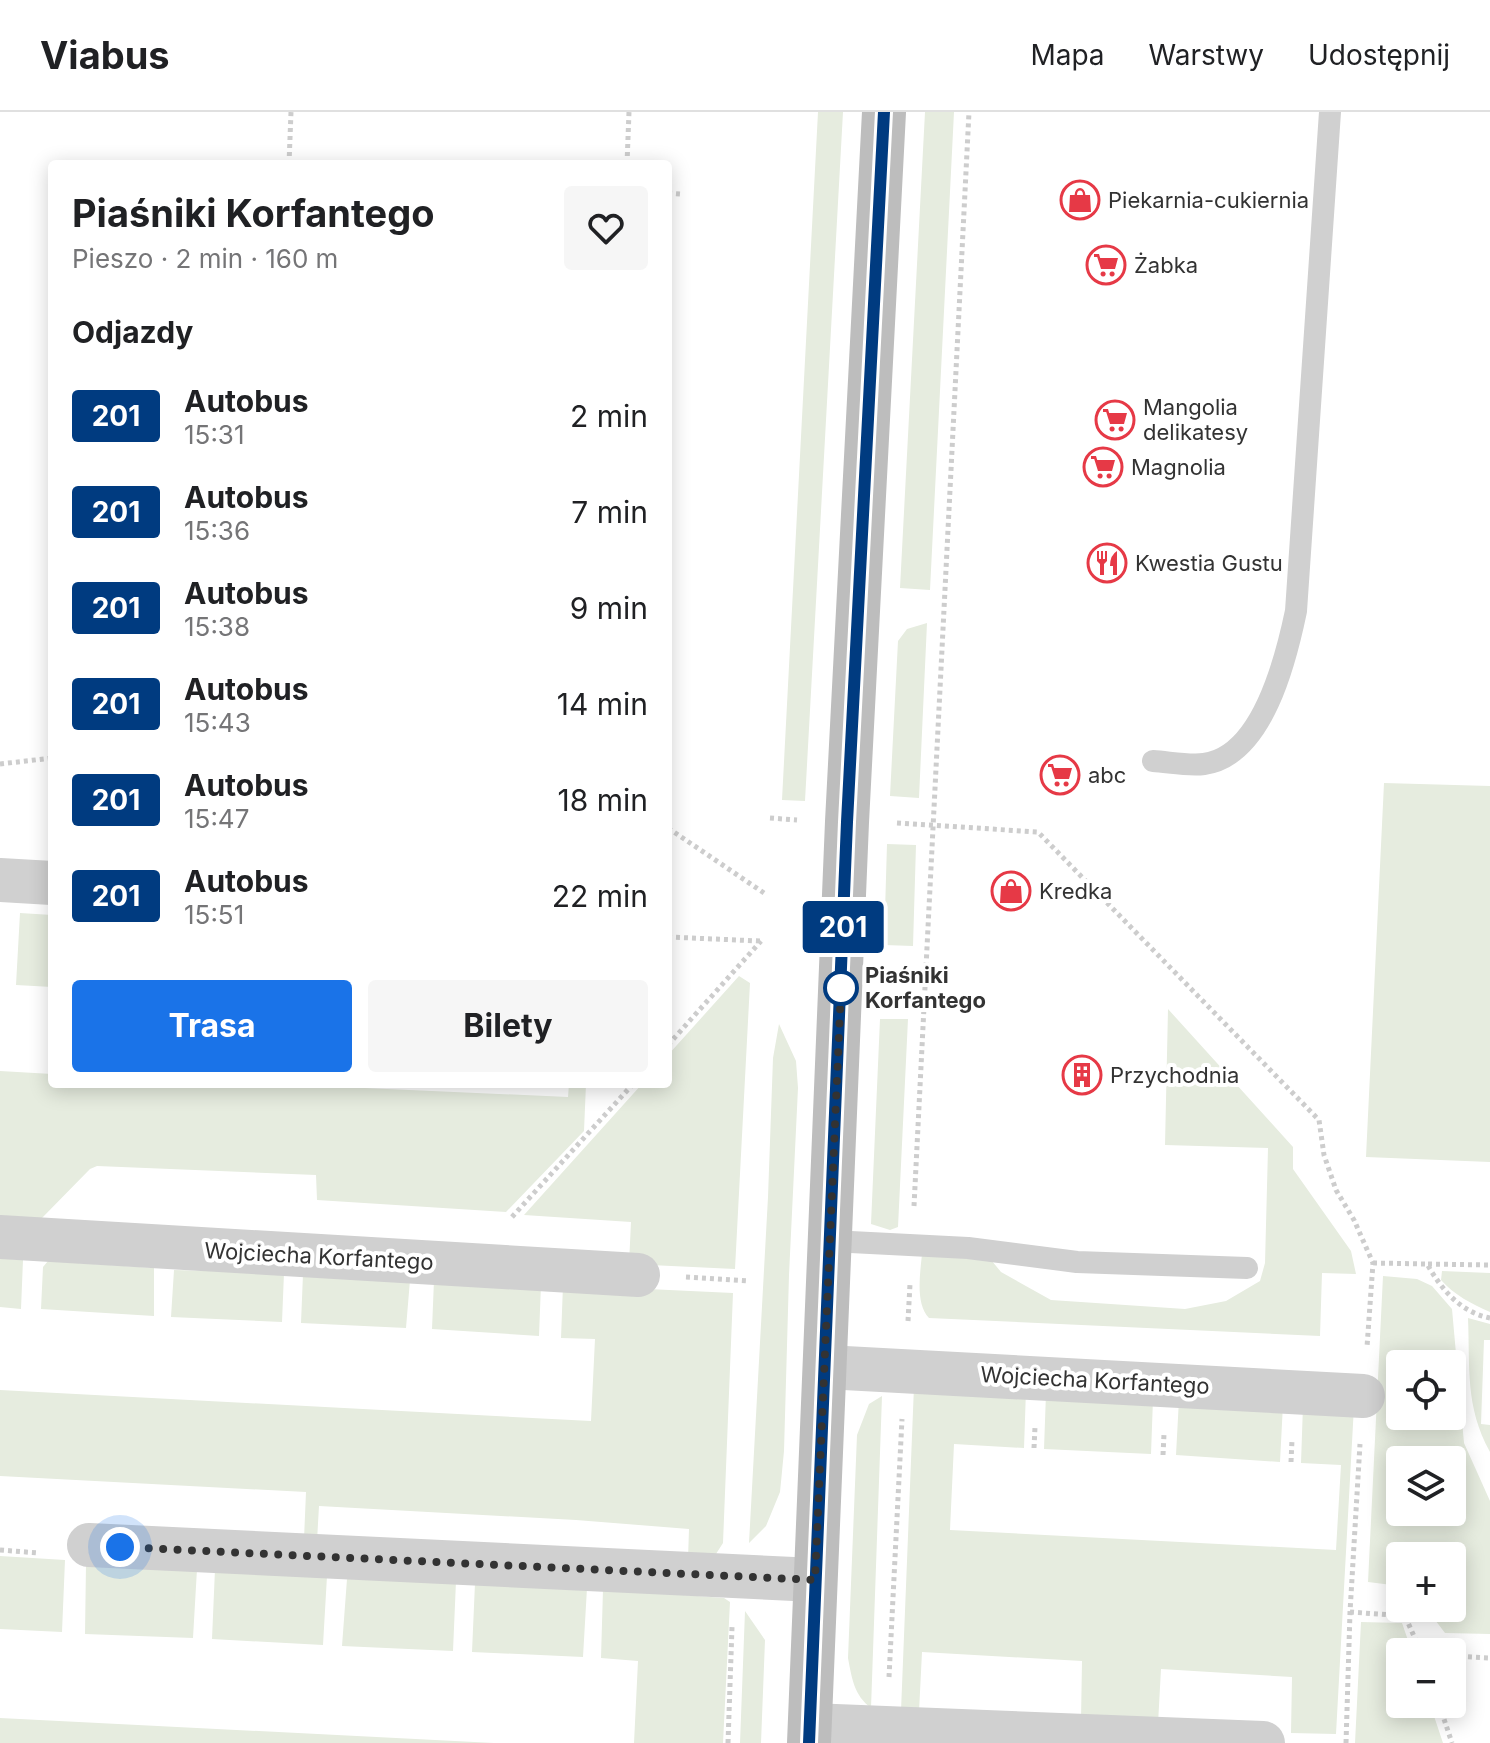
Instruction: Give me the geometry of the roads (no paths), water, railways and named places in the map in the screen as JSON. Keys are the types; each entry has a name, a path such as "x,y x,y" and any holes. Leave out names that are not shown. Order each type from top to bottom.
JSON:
{"street":[{"path":"884,112 847,822 810,1734 888,1730 1263,1743"},
{"path":"0,880 48,883"},
{"name":"Wojciecha Korfantego","path":"0,1237 658,1276"},
{"name":"Wojciecha Korfantego","path":"826,1367 1363,1396"},
{"path":"89,1545 815,1580"}],"lane":[{"path":"1153,761 1205,764 1235,750 1261,719 1284,664 1296,611 1330,112"},
{"path":"831,1241 968,1248 1077,1262 1247,1268"}],"place":[{"name":"Piekarnia-cukiernia","path":"1080,200"},
{"name":"Żabka","path":"1106,265"},
{"name":"Mangolia delikatesy","path":"1115,420"},
{"name":"Magnolia","path":"1103,467"},
{"name":"Kwestia Gustu","path":"1107,563"},
{"name":"abc","path":"1060,775"},
{"name":"Kredka","path":"1011,891"},
{"name":"Piaśniki Korfantego","path":"841,988"},
{"name":"Przychodnia","path":"1082,1075"}]}
